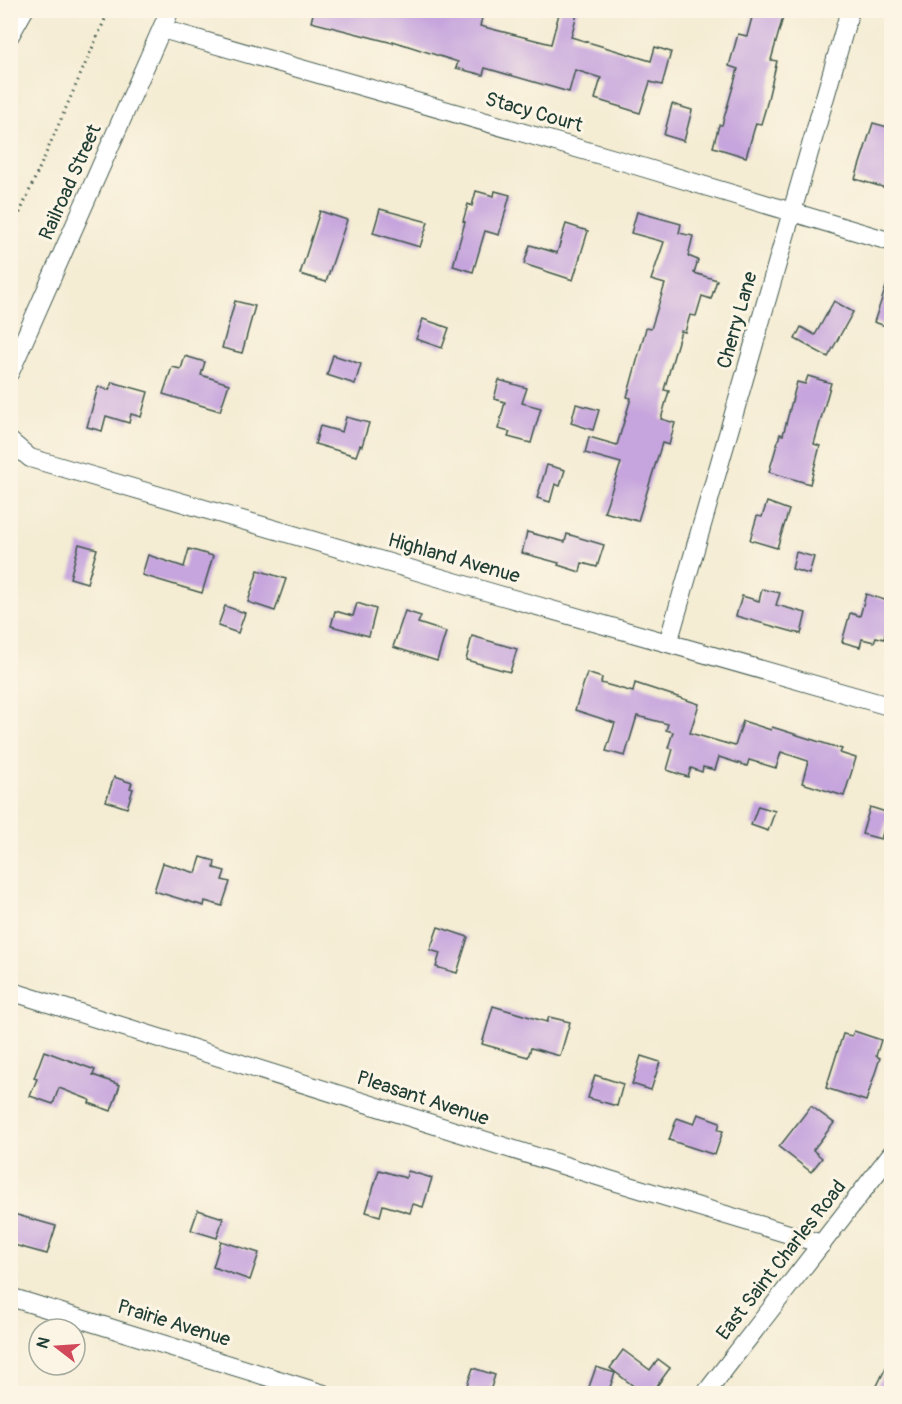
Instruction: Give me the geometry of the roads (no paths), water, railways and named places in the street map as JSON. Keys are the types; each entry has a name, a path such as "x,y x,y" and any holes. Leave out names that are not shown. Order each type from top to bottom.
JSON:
{"street":[{"path":"10,35 24,10"},
{"name":"Railroad Street","path":"10,372 170,10"},
{"name":"Cherry Lane","path":"668,643 850,10"},
{"name":"Stacy Court","path":"162,29 625,162 891,242"},
{"name":"Highland Avenue","path":"10,441 30,458 891,706"},
{"name":"Pleasant Avenue","path":"10,991 600,1177 822,1244"},
{"name":"East Saint Charles Road","path":"705,1394 891,1153"},
{"name":"Prairie Avenue","path":"10,1297 324,1394"}]}
